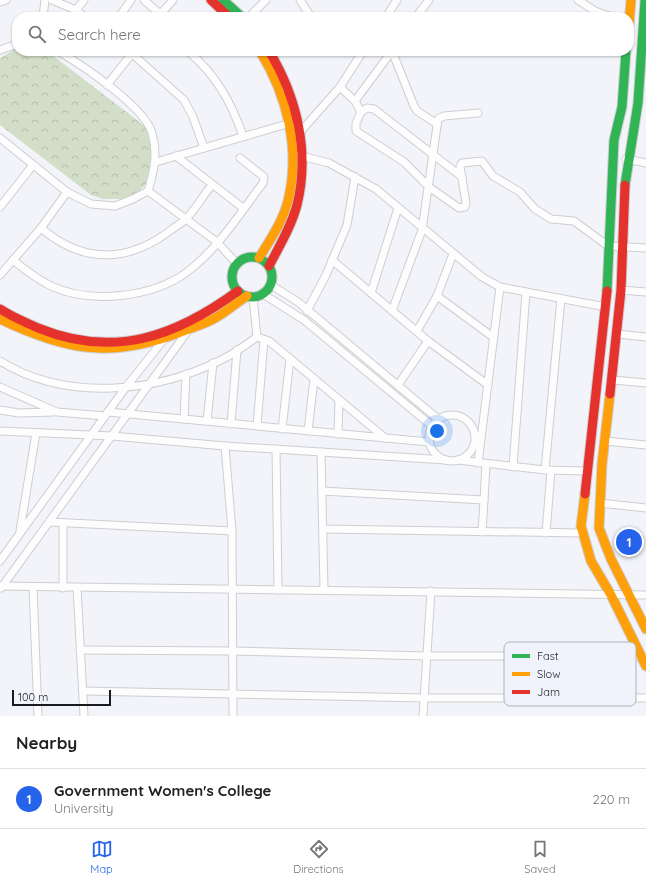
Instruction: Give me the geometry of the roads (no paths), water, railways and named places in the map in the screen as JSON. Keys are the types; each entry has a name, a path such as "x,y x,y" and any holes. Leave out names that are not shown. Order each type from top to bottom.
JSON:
{"street":[{"path":"0,2 6,0"},
{"path":"44,12 45,0"},
{"path":"52,0 79,12"},
{"path":"76,10 84,0"},
{"path":"123,12 131,0"},
{"path":"144,0 155,12"},
{"path":"162,12 173,0"},
{"path":"211,0 224,12"},
{"path":"223,0 236,12"},
{"path":"255,12 266,0"},
{"path":"300,0 308,12"},
{"path":"389,12 397,0"},
{"path":"420,12 429,0"},
{"path":"578,0 595,12"},
{"path":"630,12 631,0"},
{"path":"645,0 644,48 638,103 626,159 621,290 613,380 605,441 600,503 600,528 611,559 646,629"},
{"path":"0,50 12,46"},
{"path":"0,138 68,192 91,204 115,206 133,200 148,191 156,162 153,134 147,122 107,85 65,56"},
{"path":"107,85 129,56"},
{"path":"136,56 184,100 193,117 204,148"},
{"path":"194,56 202,63 218,82 231,103 244,136"},
{"path":"263,56 278,82 294,121 301,131"},
{"path":"270,266 297,206 297,154 294,121 287,81 272,56"},
{"path":"259,258 276,229 288,201 301,131 340,87 360,56"},
{"path":"355,101 388,56"},
{"path":"394,56 417,111 437,124"},
{"path":"626,56 622,107 614,140 606,306 582,517 582,533 591,561 611,595 635,642"},
{"path":"340,87 355,101 361,112"},
{"path":"462,177 374,109 368,108 361,112 356,123 356,131 404,162 429,187 458,208 465,207 466,203 462,177 460,166 462,163 482,162 493,176 520,192 536,209 551,219 574,221 608,246 646,248"},
{"path":"392,311 422,230 434,156 438,119 444,116 478,113"},
{"path":"156,162 294,121"},
{"path":"297,154 329,163 376,189 422,230 482,277 500,287 606,306"},
{"path":"176,156 243,208"},
{"path":"13,260 32,275 51,286 94,296 116,297 166,285 187,273 204,257 263,183 264,176 240,158"},
{"path":"626,159 646,163"},
{"path":"0,207 33,165"},
{"path":"307,311 347,225 355,177"},
{"path":"41,228 55,240 80,252 105,256 133,252 159,239 186,219 212,184"},
{"path":"148,191 217,242 237,264"},
{"path":"0,275 41,228 68,192"},
{"path":"371,293 398,208"},
{"path":"417,331 437,296 453,254"},
{"path":"256,338 246,295 235,286 232,275 237,264 244,259 251,257 259,258 270,266 272,272 271,285 263,294"},
{"path":"332,260 428,341 488,385"},
{"path":"271,285 307,311 438,419"},
{"path":"482,532 484,500 482,464 488,385 500,287"},
{"path":"621,290 646,292"},
{"path":"513,467 526,292"},
{"path":"0,309 48,332 93,343 118,342 142,338 172,328 197,318 221,304 246,295 263,294 304,320 432,426"},
{"path":"0,319 26,332 68,346 92,349 117,349 164,340 216,318 246,295"},
{"path":"437,296 493,338"},
{"path":"546,533 548,470 561,298"},
{"path":"1,587 197,318"},
{"path":"0,561 126,387 172,328"},
{"path":"617,334 646,337"},
{"path":"0,361 13,369 50,382 92,388 126,387 148,384 186,374 213,363 256,338 269,341 385,438"},
{"path":"257,426 264,340"},
{"path":"398,385 428,341"},
{"path":"231,424 237,350"},
{"path":"282,428 290,359"},
{"path":"207,421 213,363"},
{"path":"184,419 186,374"},
{"path":"308,431 314,379"},
{"path":"613,380 646,383"},
{"path":"0,387 57,412"},
{"path":"338,434 339,400"},
{"path":"0,410 19,413 57,412 128,414 429,442"},
{"path":"446,460 438,456 432,450 429,442 429,434 432,426 438,419 446,415 456,415 464,418 471,425 474,433 474,442 468,454 456,460"},
{"path":"0,431 112,436 276,450 456,460 548,470 587,471"},
{"path":"20,534 36,433"},
{"path":"605,441 646,445"},
{"path":"225,446 232,531 233,716"},
{"path":"276,450 278,590"},
{"path":"321,452 324,590"},
{"path":"322,491 484,500"},
{"path":"600,503 646,508"},
{"path":"49,522 232,531"},
{"path":"63,523 63,588"},
{"path":"323,529 582,533"},
{"path":"1,587 431,591 646,595"},
{"path":"33,587 38,716"},
{"path":"77,588 84,716"},
{"path":"422,716 431,591"},
{"path":"636,644 646,666"},
{"path":"80,650 504,656"},
{"path":"636,656 642,656"},
{"path":"83,691 424,698 504,698"}],"place":[{"name":"Government Women's College","path":"629,542"}]}
